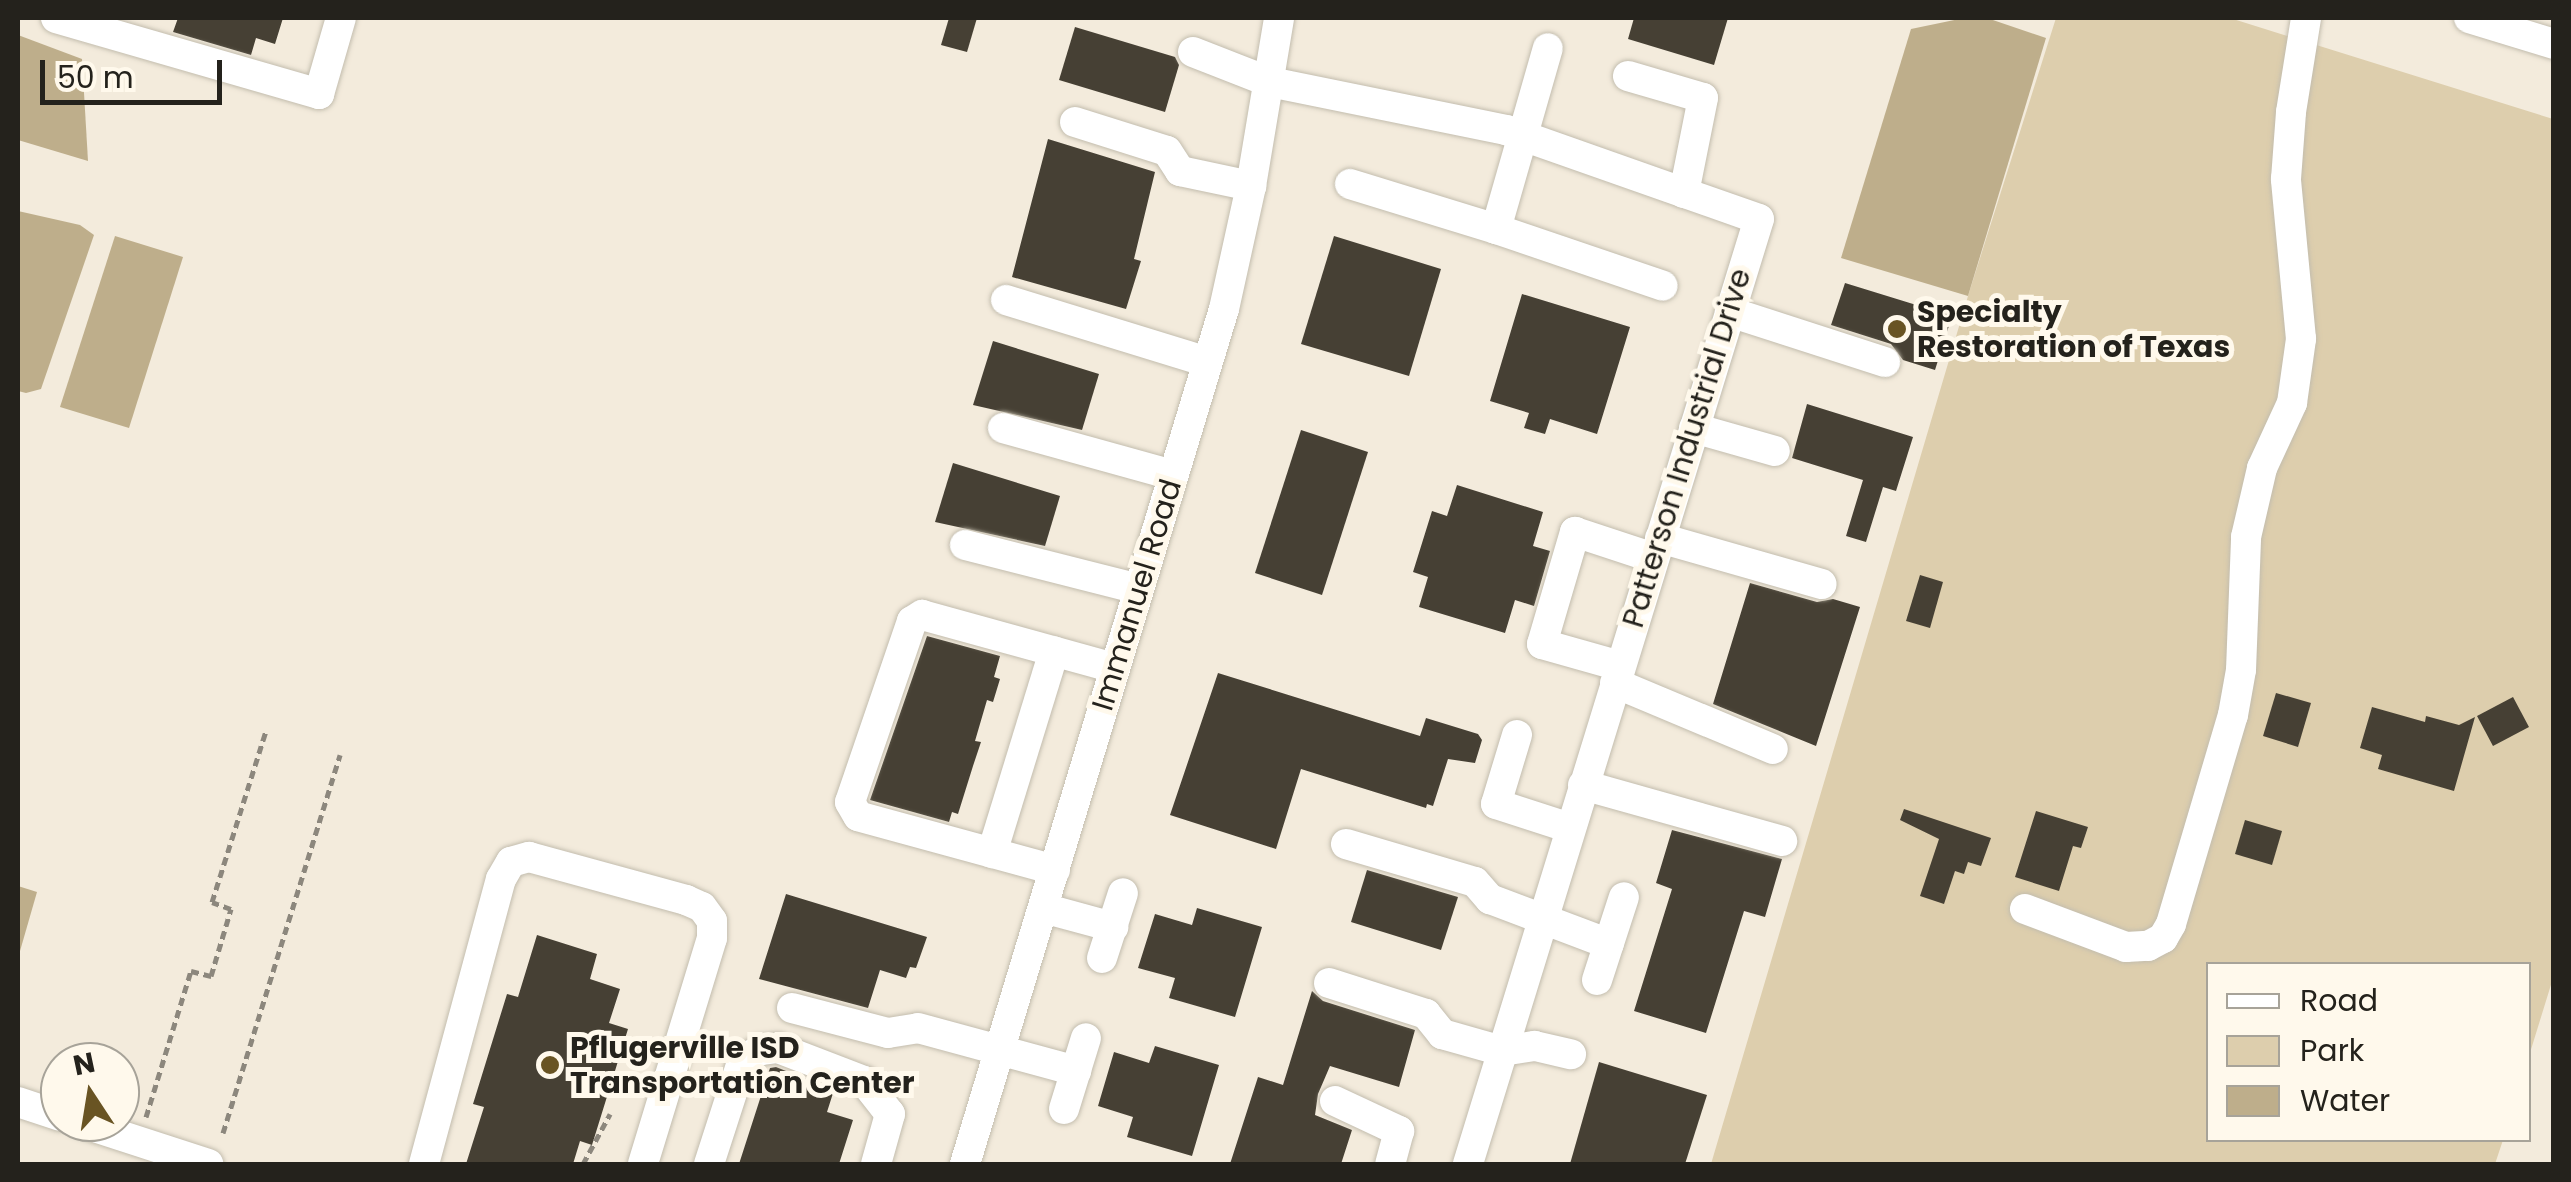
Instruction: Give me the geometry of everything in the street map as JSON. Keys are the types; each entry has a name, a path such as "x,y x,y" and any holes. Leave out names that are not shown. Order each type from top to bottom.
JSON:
{"street":[{"path":"67,19 318,94 340,18"},
{"name":"Immanuel Road","path":"966,1164 1207,362 1251,186 1279,18"},
{"path":"2026,909 2126,947 2148,946 2163,938 2171,924 2233,715 2241,670 2246,538 2262,468 2292,403 2300,339 2286,179 2291,112 2306,18"},
{"path":"2469,18 2554,44"},
{"path":"1496,229 1548,48"},
{"name":"Patterson Industrial Drive","path":"1193,52 1270,82 1522,135 1759,218 1468,1164"},
{"path":"1628,76 1702,98 1684,192"},
{"path":"1074,122 1168,151 1180,171 1251,186"},
{"path":"1350,184 1663,286"},
{"path":"1006,300 1207,362"},
{"path":"1730,312 1885,362"},
{"path":"1003,428 1173,475"},
{"path":"1694,428 1775,452"},
{"path":"1773,749 1542,644 1575,532 1822,584"},
{"path":"965,545 1139,589"},
{"path":"1055,870 858,816 850,802 912,621 922,614 1115,668"},
{"path":"992,853 1054,651"},
{"path":"1517,736 1496,804 1570,828"},
{"path":"1583,784 1782,841"},
{"path":"1346,844 1475,882 1490,900 1609,944"},
{"path":"424,1164 502,878 511,862 529,857 686,900 702,907 712,921 712,938 643,1164"},
{"path":"1102,958 1124,894"},
{"path":"1597,980 1624,896"},
{"path":"1043,908 1112,927"},
{"path":"1329,983 1426,1014 1442,1034 1502,1051 1534,1046 1571,1054"},
{"path":"792,1008 888,1033 918,1028 1076,1072"},
{"path":"1064,1109 1086,1038"},
{"path":"709,1164 743,1059 761,1050 778,1048 864,1081 890,1114 876,1164"},
{"path":"1335,1102 1400,1131 1390,1164"},
{"path":"140,1142 208,1164"}],"path":[{"path":"146,1116 191,970 211,976 232,910 212,902 266,732"},
{"path":"223,1133 340,755"},
{"path":"583,1164 610,1114"}],"green space":[{"path":"2056,18 2230,18 2553,119 2554,975 2531,1050 2531,962 2206,962 2206,1142 2502,1142 2495,1164 1711,1164 1968,296"}],"water":[{"path":"1964,18 1987,18 2046,38 1968,296 1841,258 1911,29"},
{"path":"18,35 82,59 88,161 18,140"},
{"path":"18,211 80,225 94,235 41,389 26,393 18,391"},
{"path":"115,236 183,257 129,428 60,407"},
{"path":"18,886 37,892 18,958"}],"building":[{"path":"178,18 283,18 275,44 256,38 251,55 173,32"},
{"path":"949,18 977,18 967,52 941,45"},
{"path":"1634,18 1728,18 1714,65 1628,39"},
{"path":"1075,27 1175,57 1179,65 1165,112 1059,80"},
{"path":"1048,139 1155,172 1134,259 1141,261 1126,309 1012,277"},
{"path":"1334,236 1441,269 1409,376 1301,344"},
{"path":"1845,283 1952,316 1935,370 1903,360 1891,344 1831,325"},
{"path":"1522,294 1630,327 1597,434 1550,419 1545,434 1524,428 1529,413 1490,401"},
{"path":"993,341 1099,374 1082,430 973,405"},
{"path":"1807,404 1913,437 1896,491 1883,487 1866,542 1846,536 1863,480 1792,458"},
{"path":"1301,430 1368,452 1322,595 1255,573"},
{"path":"953,463 1060,496 1045,546 935,522"},
{"path":"1457,485 1543,512 1533,546 1550,551 1534,606 1515,600 1505,633 1419,607 1428,577 1413,572 1432,511 1447,516"},
{"path":"1920,575 1943,582 1930,628 1906,621"},
{"path":"1750,583 1817,602 1833,599 1860,607 1816,746 1713,704"},
{"path":"927,636 1000,656 994,677 1000,679 993,702 987,700 975,741 981,742 958,814 952,812 949,822 870,800"},
{"path":"1218,673 1420,736 1426,718 1478,734 1482,740 1475,763 1448,759 1433,806 1427,804 1426,808 1301,769 1276,849 1170,815"},
{"path":"2276,693 2311,703 2298,747 2263,736"},
{"path":"2513,697 2529,727 2493,746 2477,716"},
{"path":"2372,707 2425,722 2426,716 2459,725 2475,717 2454,791 2378,769 2382,755 2360,748"},
{"path":"1904,809 1991,838 1981,866 1968,862 1964,874 1955,871 1944,904 1920,896 1939,839 1900,820"},
{"path":"2036,811 2088,827 2081,848 2073,846 2059,891 2015,877"},
{"path":"2245,820 2282,831 2272,865 2235,854"},
{"path":"1672,830 1782,859 1765,917 1744,911 1706,1033 1634,1011 1672,889 1656,883"},
{"path":"1367,870 1458,897 1441,950 1351,922"},
{"path":"786,894 927,937 916,968 910,967 906,978 880,970 868,1008 759,979"},
{"path":"1197,908 1262,927 1235,1017 1169,998 1175,978 1138,968 1155,914 1192,925"},
{"name":"Pflugerville ISD Transportation Center","path":"537,935 597,954 590,979 620,989 609,1023 628,1029 592,1145 580,1141 573,1164 466,1164 484,1107 473,1104 507,994 518,997"},
{"path":"1312,991 1323,1001 1415,1030 1399,1087 1330,1066 1318,1094 1315,1115 1352,1130 1341,1164 1230,1164 1258,1077 1283,1085"},
{"path":"1155,1046 1219,1065 1192,1156 1127,1137 1133,1117 1098,1106 1114,1052 1149,1063"},
{"path":"1599,1062 1707,1095 1685,1164 1570,1164"},
{"path":"770,1068 834,1090 827,1112 853,1120 839,1164 739,1164"}],"place":[{"name":"Specialty Restoration of Texas","path":"1897,329"},
{"name":"Pflugerville ISD Transportation Center","path":"550,1065"}]}
